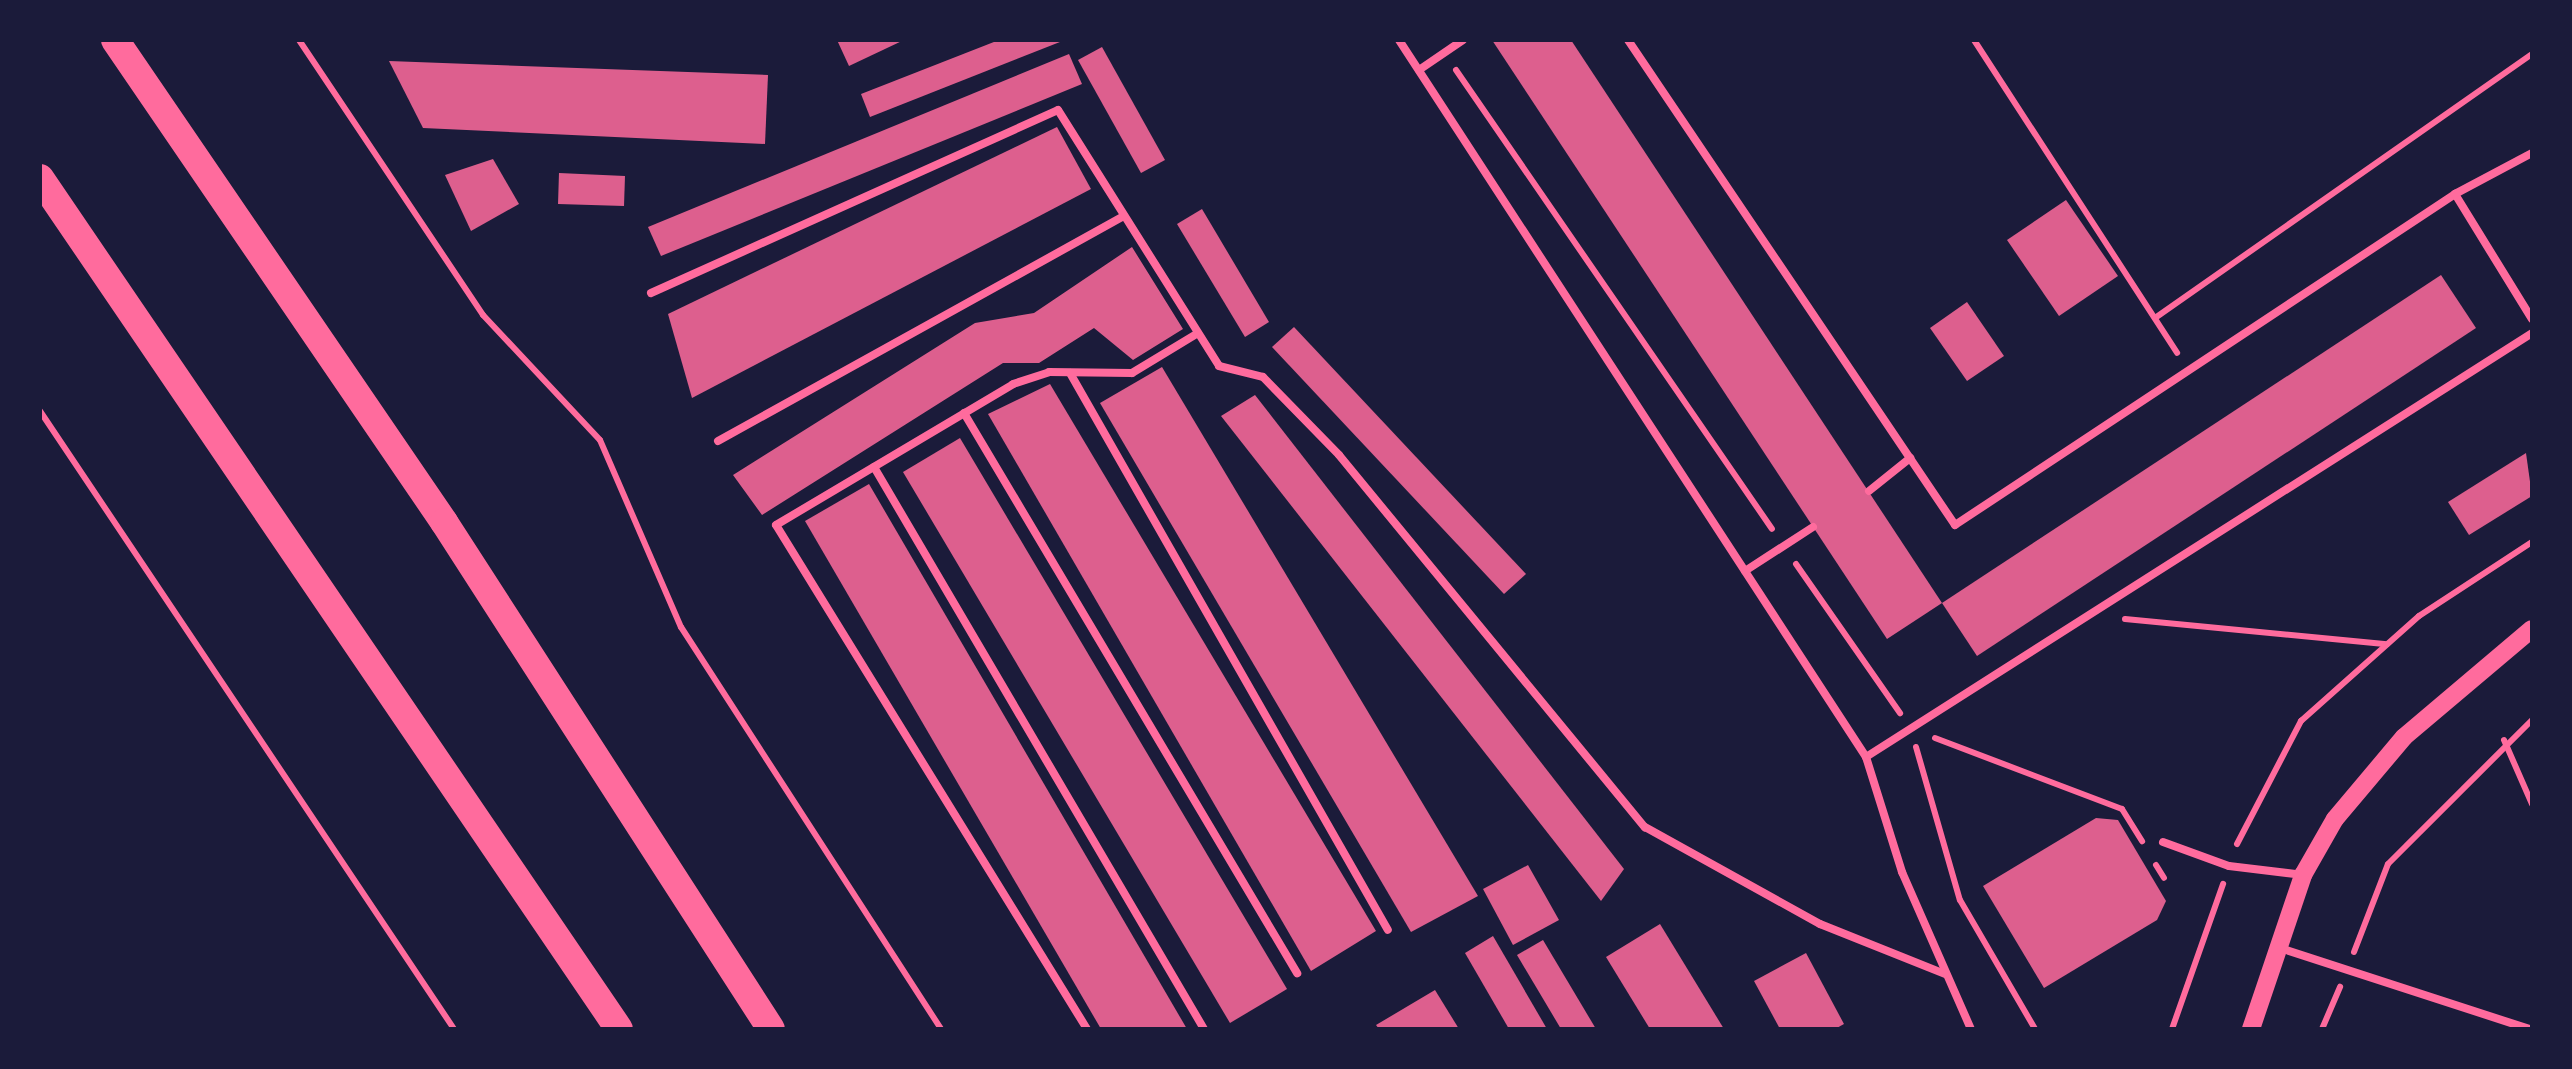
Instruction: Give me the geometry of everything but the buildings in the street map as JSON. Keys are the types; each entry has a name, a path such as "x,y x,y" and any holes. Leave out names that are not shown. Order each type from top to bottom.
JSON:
{"highway":[{"path":"115,40 444,522 771,1029"},
{"path":"40,178 619,1029"}],"street":[{"path":"2252,1029 2275,946 2303,876 2335,819 2404,737 2532,629"}],"lane":[{"path":"1399,40 1866,757 1945,974 1971,1029"},
{"path":"1419,70 1463,40"},
{"path":"1628,40 1955,525 2455,194 2532,153"},
{"path":"652,292 1058,110 1219,366 1263,376 1339,455 1645,827 1820,924 1945,974"},
{"path":"2455,194 2532,319"},
{"path":"718,441 1124,216"},
{"path":"1087,1029 776,526 1013,384 1070,372 1132,373 1198,333"},
{"path":"1866,757 2532,333"},
{"path":"1070,372 1388,930"},
{"path":"964,413 1297,974"},
{"path":"1869,491 1910,458"},
{"path":"874,467 1204,1029"},
{"path":"1745,572 1813,528"},
{"path":"2163,842 2229,866 2303,876"},
{"path":"2275,946 2345,975 2529,1029"}],"path":[{"path":"299,40 483,315 600,440 682,628 941,1029"},
{"path":"1974,40 2188,370"},
{"path":"1444,53 1911,728 1960,900 2035,1029"},
{"path":"2154,318 2532,54"},
{"path":"40,411 454,1029"},
{"path":"2172,1029 2229,866 2302,721 2388,644 2532,542"},
{"path":"2088,615 2388,644"},
{"path":"2322,1029 2388,864 2504,740 2532,720"},
{"path":"1911,728 2122,810 2164,878"},
{"path":"2504,740 2532,804"}]}
